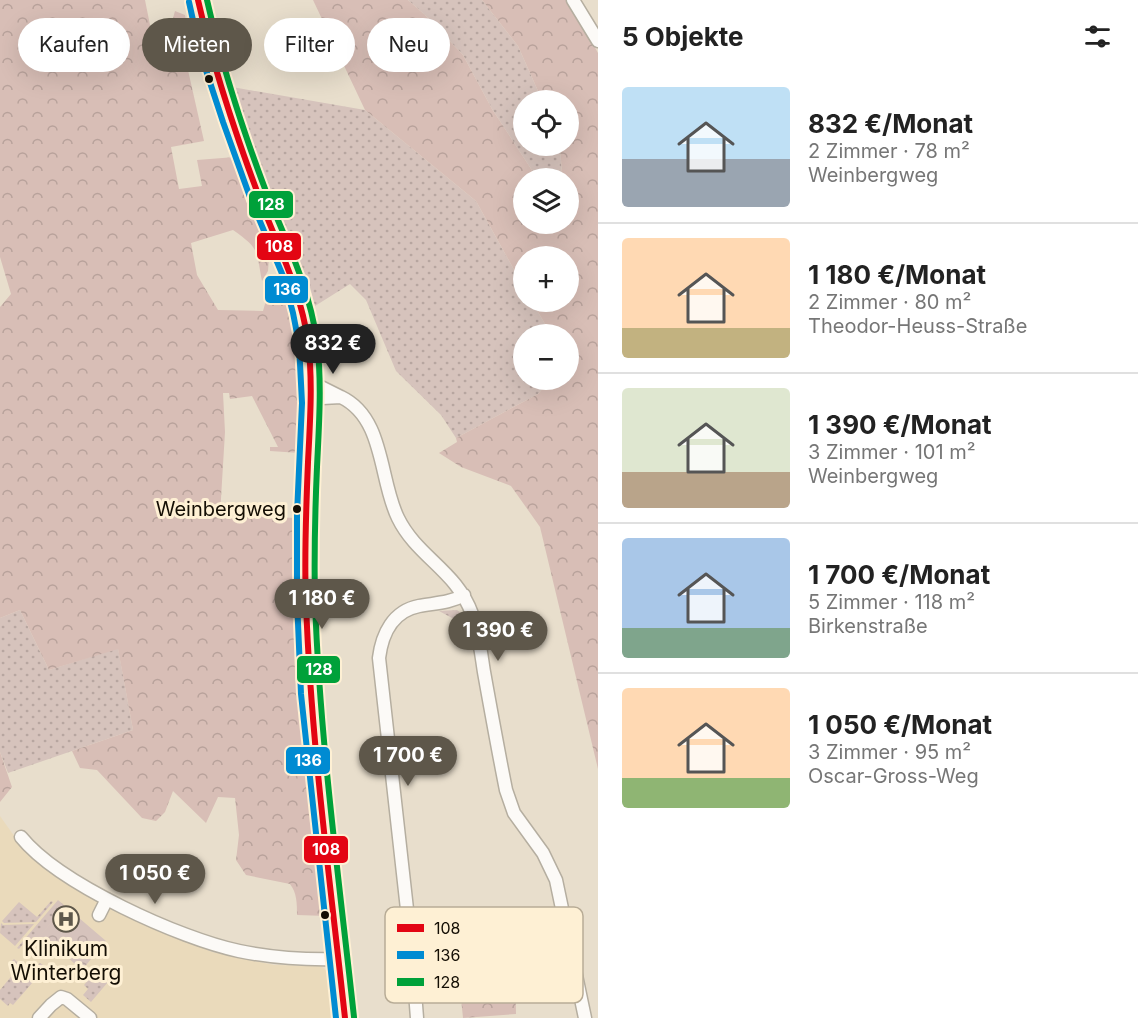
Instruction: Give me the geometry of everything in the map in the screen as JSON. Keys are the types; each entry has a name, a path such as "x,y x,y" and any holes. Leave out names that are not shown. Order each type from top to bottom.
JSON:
{"street":[{"path":"198,0 209,50 231,119 259,196 291,273 305,326 311,382 306,534 309,683 345,1018"},
{"path":"573,0 598,41"},
{"path":"311,382 341,397 361,413 375,440 392,505 407,533 424,554 447,573 464,594 477,634 506,790 514,813 543,853 556,880 562,907"},
{"path":"311,403 322,398 341,397"},
{"path":"407,907 379,658 384,635 397,618 416,607 444,603 464,594"},
{"path":"21,837 44,860 107,899 180,932 238,951 293,959 340,959"},
{"path":"99,915 107,899"},
{"path":"39,1018 56,1000 61,998 67,999 90,1018"},
{"path":"416,1003 417,1018"},
{"path":"582,1003 585,1018"}],"shaded area":[{"name":"Klinikum Winterberg","path":"0,816 12,833 42,865 62,880 112,910 212,952 274,965 321,966 337,980 339,1018 0,1018"}],"green space":[{"path":"0,0 145,0 149,18 142,18 142,72 188,72 204,141 171,147 179,189 202,186 197,160 235,157 270,246 268,271 262,281 255,251 233,230 191,243 197,275 218,310 263,311 267,297 287,290 296,331 300,371 300,453 270,451 270,447 278,447 252,396 230,399 229,393 223,393 225,432 220,515 296,518 304,720 327,916 297,915 297,903 290,884 246,875 236,860 239,835 235,798 218,797 206,823 173,791 165,812 156,821 142,818 97,770 80,768 72,751 133,730 118,649 49,670 20,610 0,618 0,307 11,294 0,257"},
{"path":"313,0 408,0 428,18 367,18 367,72 450,72 450,41 463,55 492,109 513,141 513,156 523,156 530,168 513,168 513,234 579,234 579,168 562,168 561,156 579,156 579,90 538,90 518,46 482,0 567,0 598,53 598,769 540,527 511,486 461,467 439,453 457,442 456,438 538,394 541,390 579,390 579,324 545,324 538,312 579,312 579,246 513,246 513,268 476,201 365,110 347,72 355,72 355,18 322,18"},
{"path":"408,0 482,0 518,46 538,90 513,90 513,141 492,109 463,55 450,41 450,18 428,18"},
{"path":"175,11 185,15 186,18 173,18"},
{"path":"232,87 365,110 476,201 513,268 513,312 538,312 545,324 513,324 513,390 541,390 538,394 456,438 441,415 396,371 366,300 350,284 315,306 310,287 303,289 254,158"},
{"path":"523,156 561,156 562,168 530,168"},
{"path":"20,610 49,670 118,648 133,730 8,773 0,752 0,618"},
{"path":"457,610 465,616 470,639 454,619 439,611"},
{"path":"0,752 12,787 0,802"},
{"path":"58,900 65,906 37,940 33,937 26,945 24,943 19,949 17,948"},
{"path":"51,901 53,902 36,922 4,923 2,921 19,902 37,917"},
{"path":"65,906 106,941 82,970 60,951 52,949 38,938"},
{"path":"1,923 3,925 34,924 15,946 0,933"},
{"path":"14,959 31,973 40,963 46,967 13,1005 10,1003 8,1006 0,999 0,990 19,967 12,961"},
{"path":"96,971 108,982 91,1002 83,995 88,989 84,985"},
{"path":"462,1003 516,1003 516,1014 463,1018"}],"transit line":[{"name":"108","path":"198,0 210,49 241,146 300,303 308,342 311,402 305,568 308,655 322,811 345,1018"},
{"name":"128","path":"207,0 219,49 250,146 309,303 317,342 320,404 315,568 317,654 331,810 354,1017"},
{"name":"136","path":"189,2 200,52 223,122 251,200 283,276 299,344 302,403 297,514 297,599 301,694 336,1018"}],"place":[{"name":"Weinbergweg","path":"297,509"},
{"name":"Klinikum Winterberg","path":"66,919"}]}
